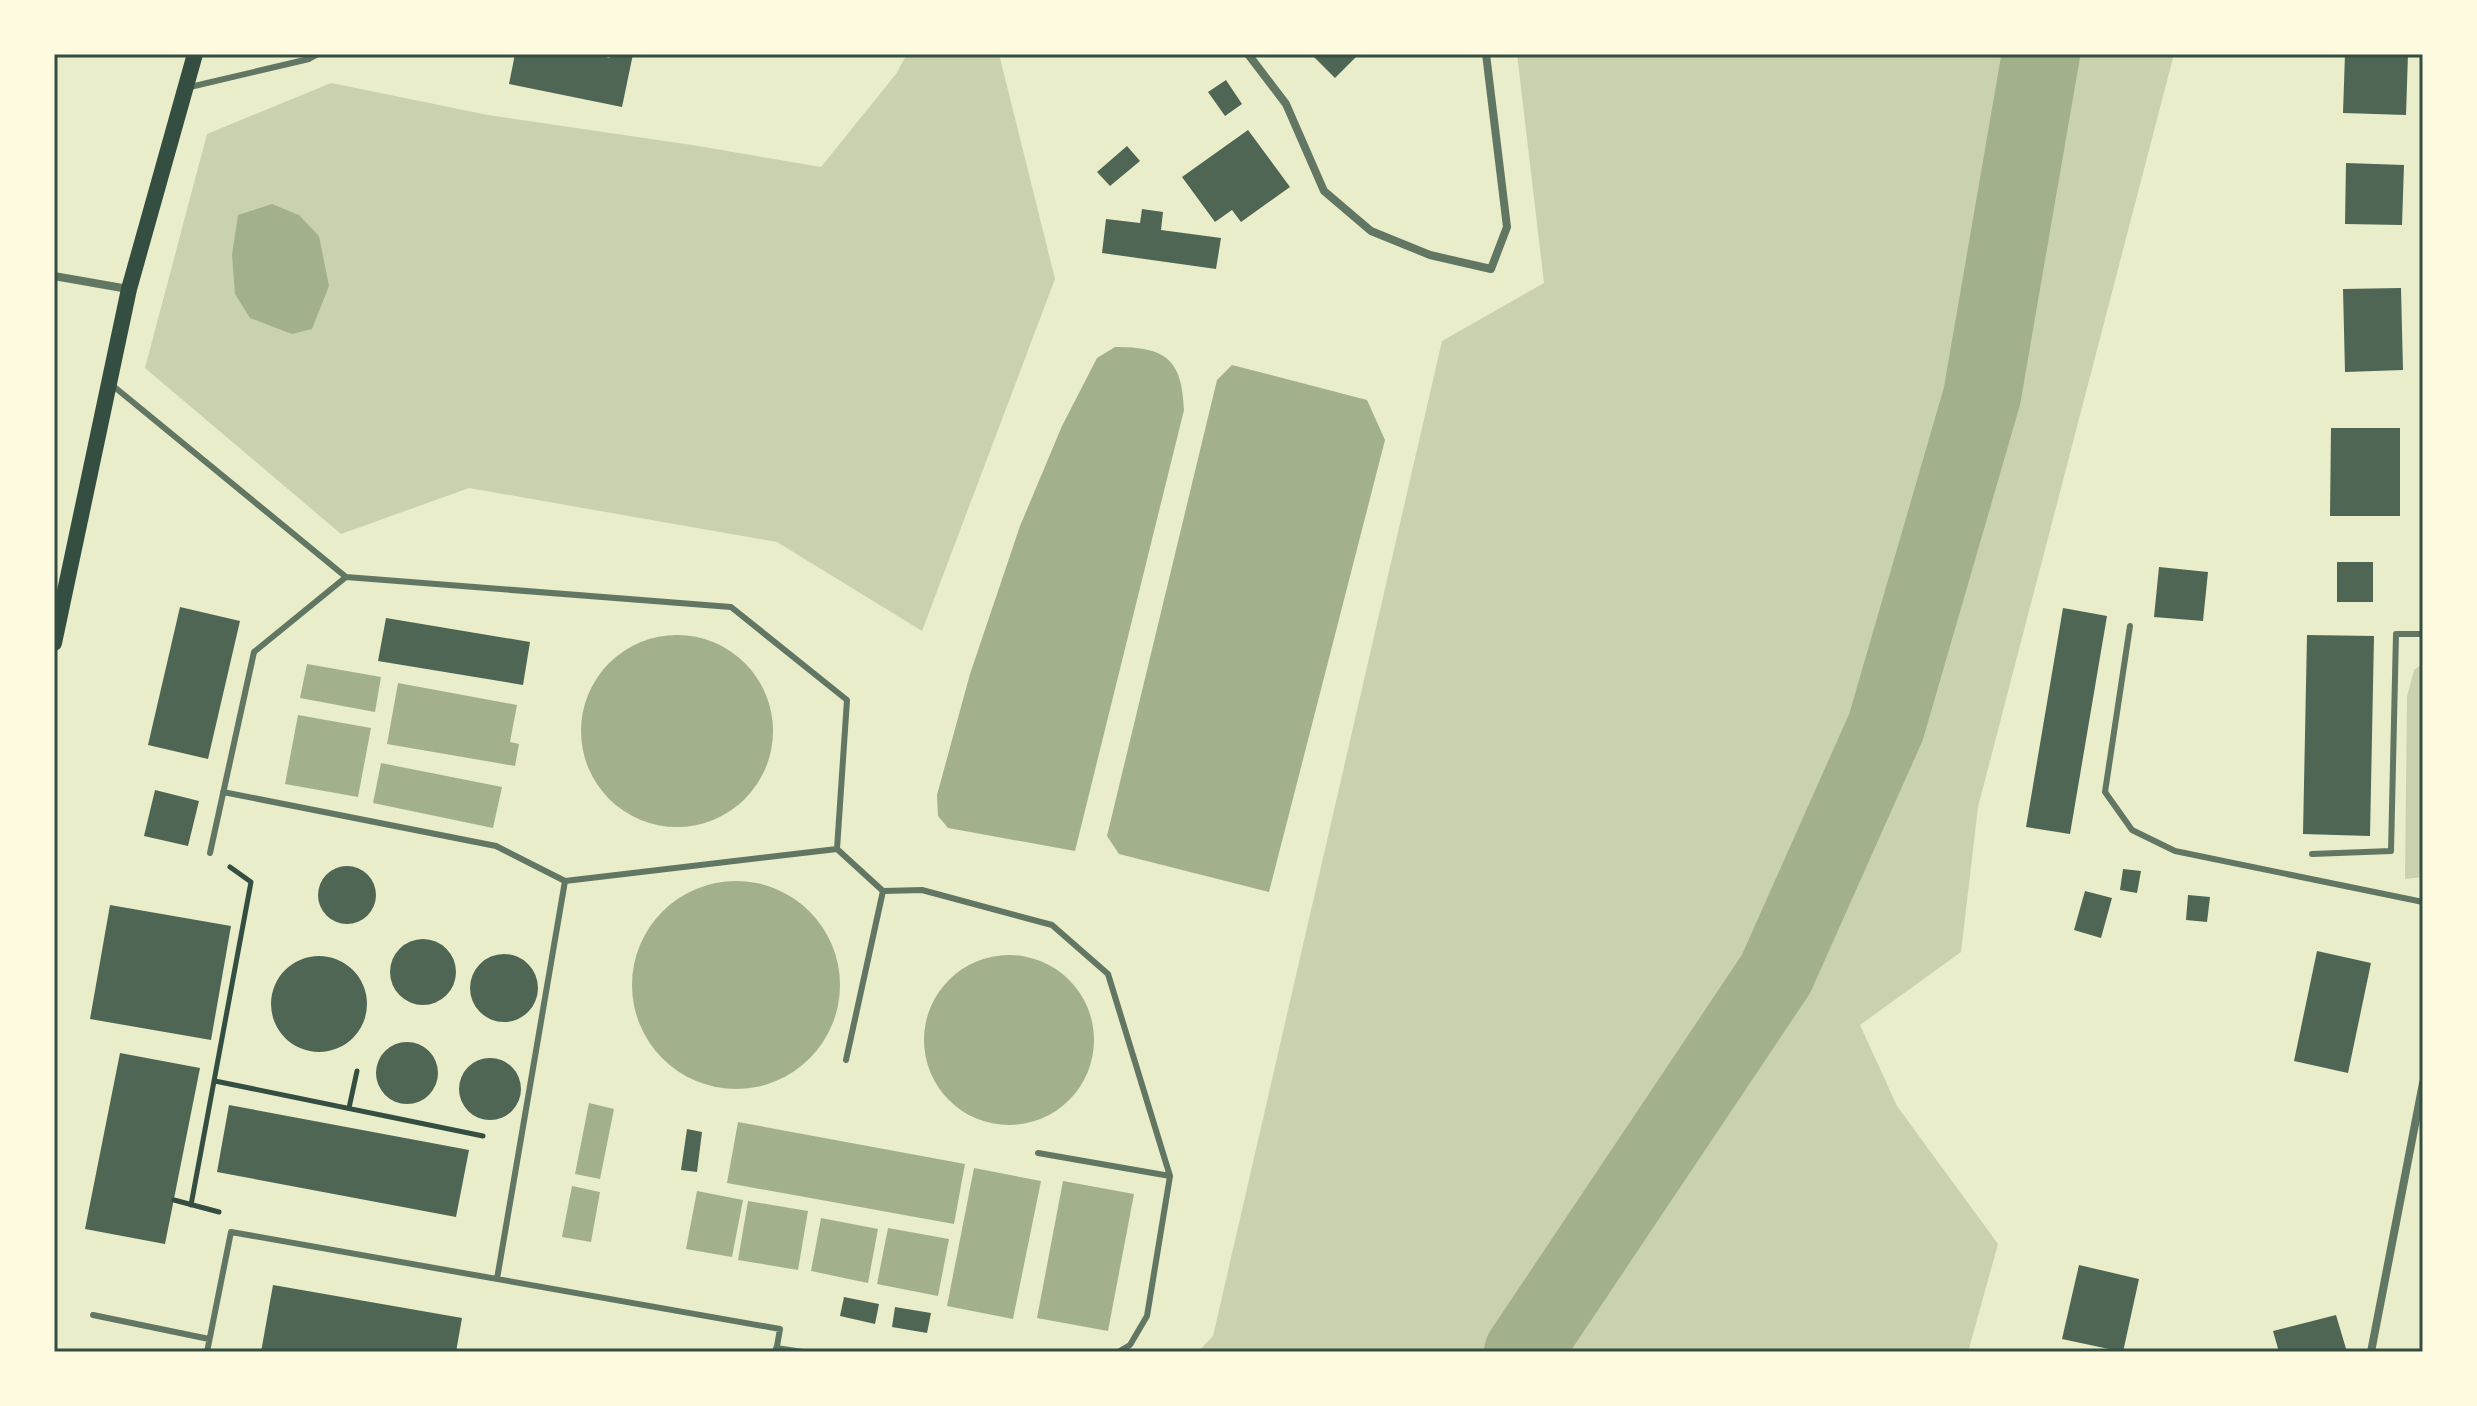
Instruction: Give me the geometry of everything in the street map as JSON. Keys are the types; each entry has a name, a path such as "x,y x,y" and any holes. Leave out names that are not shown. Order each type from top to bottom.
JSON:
{"main road":[{"path":"54,643 129,289 195,54"}],"street":[{"path":"1248,54 1286,104 1324,191 1371,231 1430,255 1491,269 1507,227 1486,54"},
{"path":"54,276 129,289"},
{"path":"2371,1352 2418,1129 2423,1083"}],"lane":[{"path":"185,88 309,59 318,54"},
{"path":"109,383 346,577 731,607 847,700 837,849"},
{"path":"210,853 254,652 346,577"},
{"path":"2130,626 2105,792 2132,830 2175,851 2423,902"},
{"path":"2312,854 2391,851 2396,634 2423,634"},
{"path":"223,792 496,846 565,881 837,849 883,891 922,890 1052,925 1108,974 1170,1176 1147,1316 1130,1345 1118,1352"},
{"path":"497,1279 565,881"},
{"path":"846,1060 883,891"},
{"path":"1038,1153 1170,1176"},
{"path":"207,1352 231,1232 780,1329 776,1350 803,1352"},
{"path":"93,1315 209,1339"}],"path":[{"path":"191,1205 251,882 210,853"},
{"path":"349,1108 357,1071"},
{"path":"215,1081 483,1136"},
{"path":"174,1200 221,1213 231,1232"}],"shaded area":[{"path":"907,54 999,54 1055,279 922,631 777,542 469,488 341,534 145,368 207,134 331,83 488,115 821,167 896,74"},
{"path":"1517,54 2174,54 1978,807 1961,952 1860,1025 1897,1106 1998,1244 1968,1352 1198,1352 1213,1336 1442,341 1544,283"},
{"path":"272,204 299,215 319,236 329,286 312,329 292,334 250,318 235,294 232,255 238,215"},
{"path":"1115,347 1147,350 1168,359 1180,379 1184,410 1075,851 948,828 938,816 937,795 970,674 1020,526 1062,426 1097,358"},
{"path":"1232,365 1367,400 1385,440 1269,892 1119,854 1107,836 1217,380"},
{"path":"677,635 714,642 745,663 766,694 773,731 766,768 745,799 714,820 677,827 640,820 609,799 588,768 581,731 588,694 609,663 640,642"},
{"path":"2423,663 2423,877 2405,879 2407,697 2414,670"},
{"path":"307,664 381,677 375,712 300,698"},
{"path":"398,683 517,705 510,742 519,744 515,766 387,744"},
{"path":"298,715 371,728 358,797 285,784"},
{"path":"381,763 502,787 493,828 373,803"},
{"path":"736,881 776,889 809,912 832,945 840,985 832,1025 809,1058 776,1081 736,1089 696,1081 663,1058 640,1025 632,985 640,945 663,912 696,889"},
{"path":"1009,955 1042,961 1069,980 1088,1007 1094,1040 1088,1073 1069,1100 1042,1119 1009,1125 976,1119 949,1100 930,1073 924,1040 930,1007 949,980 976,961"},
{"path":"589,1103 614,1109 600,1179 575,1174"},
{"path":"738,1122 965,1164 954,1224 727,1183"},
{"path":"974,1168 1041,1181 1013,1319 947,1306"},
{"path":"1063,1181 1134,1194 1108,1331 1037,1318"},
{"path":"572,1186 600,1192 591,1242 562,1237"},
{"path":"697,1191 743,1200 732,1257 686,1249"},
{"path":"748,1201 808,1211 798,1270 738,1260"},
{"path":"821,1218 878,1229 868,1283 811,1271"},
{"path":"888,1228 949,1239 938,1296 877,1284"}],"building":[{"path":"515,54 591,54 610,58 611,54 633,54 622,107 509,84"},
{"path":"1311,54 1359,54 1335,78"},
{"path":"2345,54 2408,54 2406,115 2343,113"},
{"path":"1226,80 1242,104 1225,116 1208,92"},
{"path":"1248,130 1290,187 1241,222 1232,210 1215,222 1182,177"},
{"path":"1127,146 1140,161 1110,186 1097,172"},
{"path":"2346,163 2404,165 2402,225 2345,224"},
{"path":"1142,209 1163,212 1161,230 1221,238 1216,269 1102,253 1106,219 1140,223"},
{"path":"2401,288 2403,370 2345,372 2343,289"},
{"path":"2331,428 2400,428 2400,516 2330,516"},
{"path":"2337,562 2373,562 2373,602 2337,602"},
{"path":"2159,567 2208,572 2203,621 2154,617"},
{"path":"180,607 240,621 208,759 148,745"},
{"path":"2063,608 2107,616 2070,834 2026,827"},
{"path":"386,618 530,642 523,685 378,661"},
{"path":"2307,635 2374,636 2370,836 2303,834"},
{"path":"155,790 199,801 188,846 144,836"},
{"path":"347,866 367,875 376,895 367,915 347,924 327,915 318,895 327,875"},
{"path":"2123,869 2141,871 2137,893 2120,890"},
{"path":"2085,891 2112,898 2101,938 2074,930"},
{"path":"2188,895 2210,897 2207,922 2186,920"},
{"path":"110,905 231,926 211,1040 90,1019"},
{"path":"429,939 447,948 454,959 454,985 447,996 436,1003 417,1005 399,996 392,985 390,966 399,948 410,941"},
{"path":"2317,951 2371,963 2348,1073 2294,1061"},
{"path":"504,954 528,964 538,988 528,1012 504,1022 480,1012 470,988 480,964"},
{"path":"319,956 337,960 353,970 363,986 367,1004 363,1022 353,1038 337,1048 319,1052 301,1048 285,1038 275,1022 271,1004 275,986 285,970 301,960"},
{"path":"407,1042 419,1044 429,1051 436,1061 436,1085 429,1095 419,1102 407,1104 395,1102 385,1095 378,1085 376,1073 378,1061 385,1051 395,1044"},
{"path":"120,1053 200,1068 165,1244 85,1229"},
{"path":"484,1058 496,1058 512,1067 519,1077 519,1101 512,1111 496,1120 484,1120 464,1106 459,1095 459,1083 473,1063"},
{"path":"229,1105 469,1150 456,1217 217,1172"},
{"path":"687,1129 702,1132 697,1172 681,1170"},
{"path":"2079,1265 2139,1279 2123,1352 2062,1339"},
{"path":"273,1285 462,1318 456,1352 261,1352"},
{"path":"844,1297 879,1304 875,1324 840,1316"},
{"path":"895,1307 931,1313 927,1333 892,1327"},
{"path":"2336,1315 2347,1352 2279,1352 2273,1331"}],"waterway":[{"path":"1523,1352 1776,974 1886,727 1982,396 2041,54"}]}
